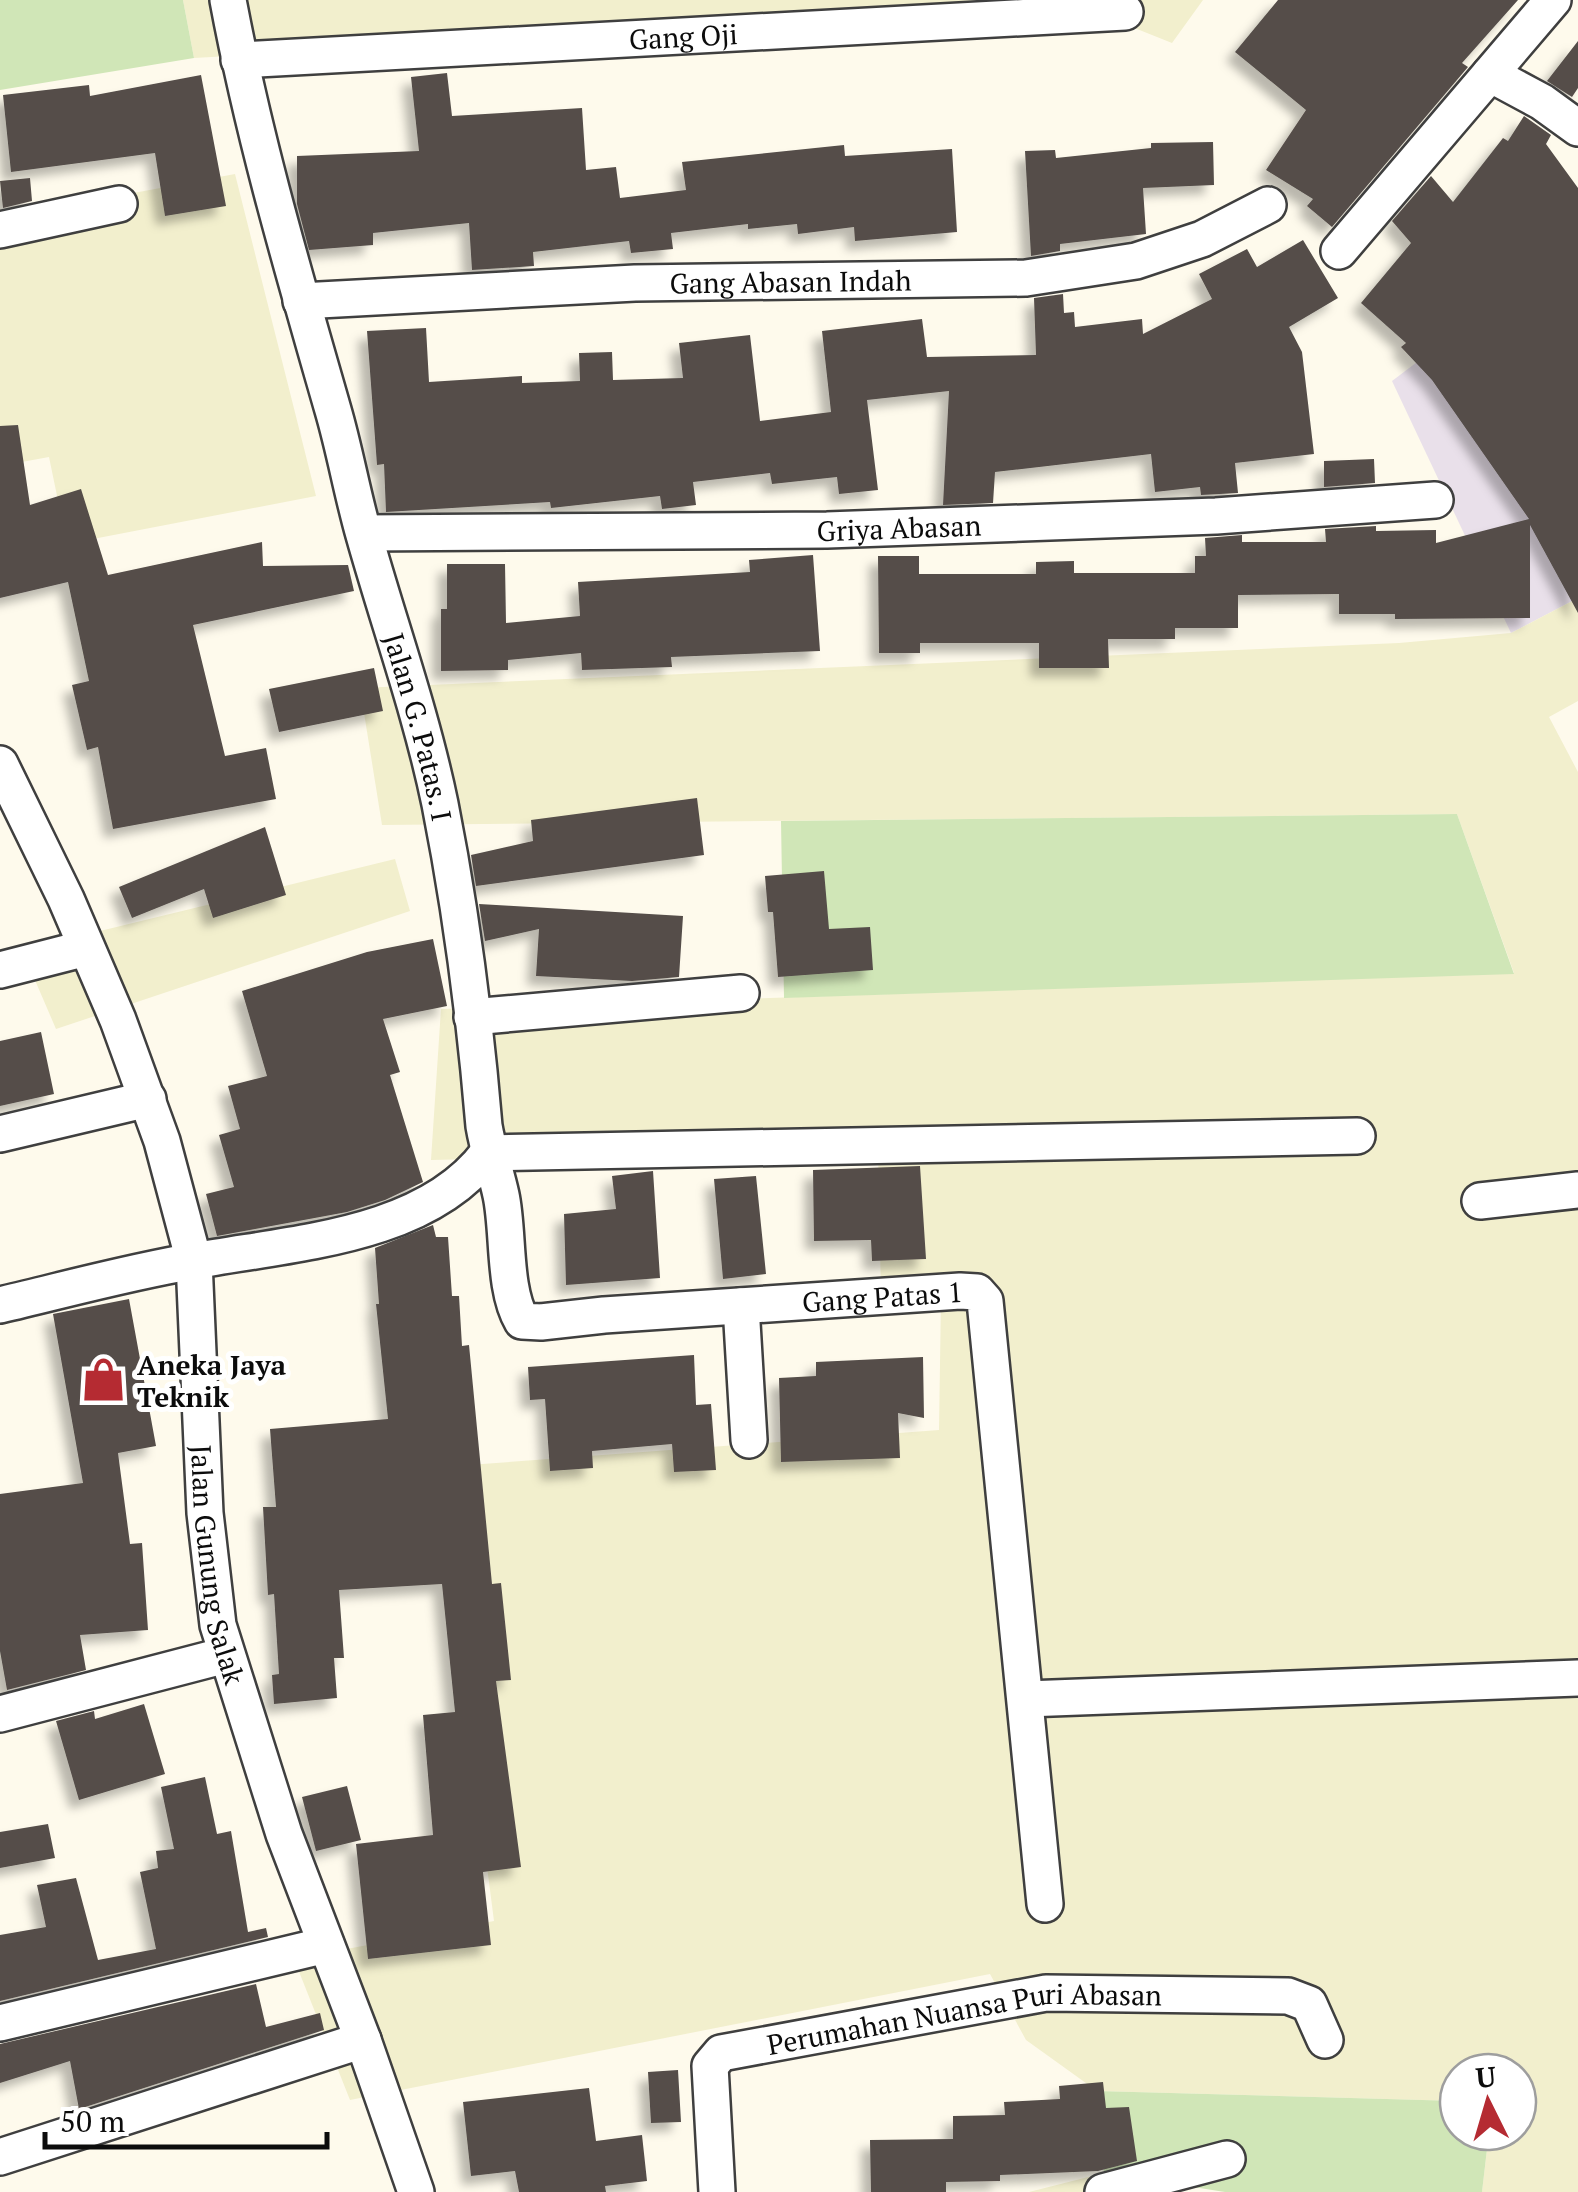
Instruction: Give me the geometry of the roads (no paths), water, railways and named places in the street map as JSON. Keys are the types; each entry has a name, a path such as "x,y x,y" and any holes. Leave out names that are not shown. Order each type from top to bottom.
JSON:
{"street":[{"name":"Jalan G. Patas. I","path":"228,0 239,60 301,301 440,802 488,1153"},
{"path":"1339,251 1554,0"},
{"name":"Gang Oji","path":"239,60 1125,12"},
{"path":"1490,74 1542,102 1578,128"},
{"path":"0,230 118,204"},
{"name":"Gang Abasan Indah","path":"301,301 635,283 1026,278 1136,261 1202,239 1268,205"},
{"name":"Griya Abasan","path":"364,533 827,530 1216,516 1435,500"},
{"name":"Jalan Gunung Salak","path":"0,764 86,948 148,1099 194,1261 205,1513 213,1593 226,1656 284,1834 416,2192"},
{"path":"0,970 86,948"},
{"path":"472,1016 741,993"},
{"path":"0,1134 148,1099"},
{"path":"0,1305 194,1261 301,1246 387,1220 459,1184 488,1153 1357,1136"},
{"name":"Gang Patas 1","path":"488,1153 501,1194 512,1296 522,1321 960,1291 977,1292 985,1301 1046,1904"},
{"path":"1480,1201 1578,1190"},
{"path":"742,1306 749,1440"},
{"path":"0,1714 226,1656"},
{"path":"1026,1699 1578,1678"},
{"path":"0,2022 326,1944"},
{"name":"Perumahan Nuansa Puri Abasan","path":"717,2192 710,2066 721,2053 1068,1991 1288,1996 1309,2004 1324,2040"},
{"path":"0,2156 363,2040"},
{"path":"1103,2192 1227,2159"}],"place":[{"name":"Aneka Jaya Teknik","path":"104,1380"}]}
